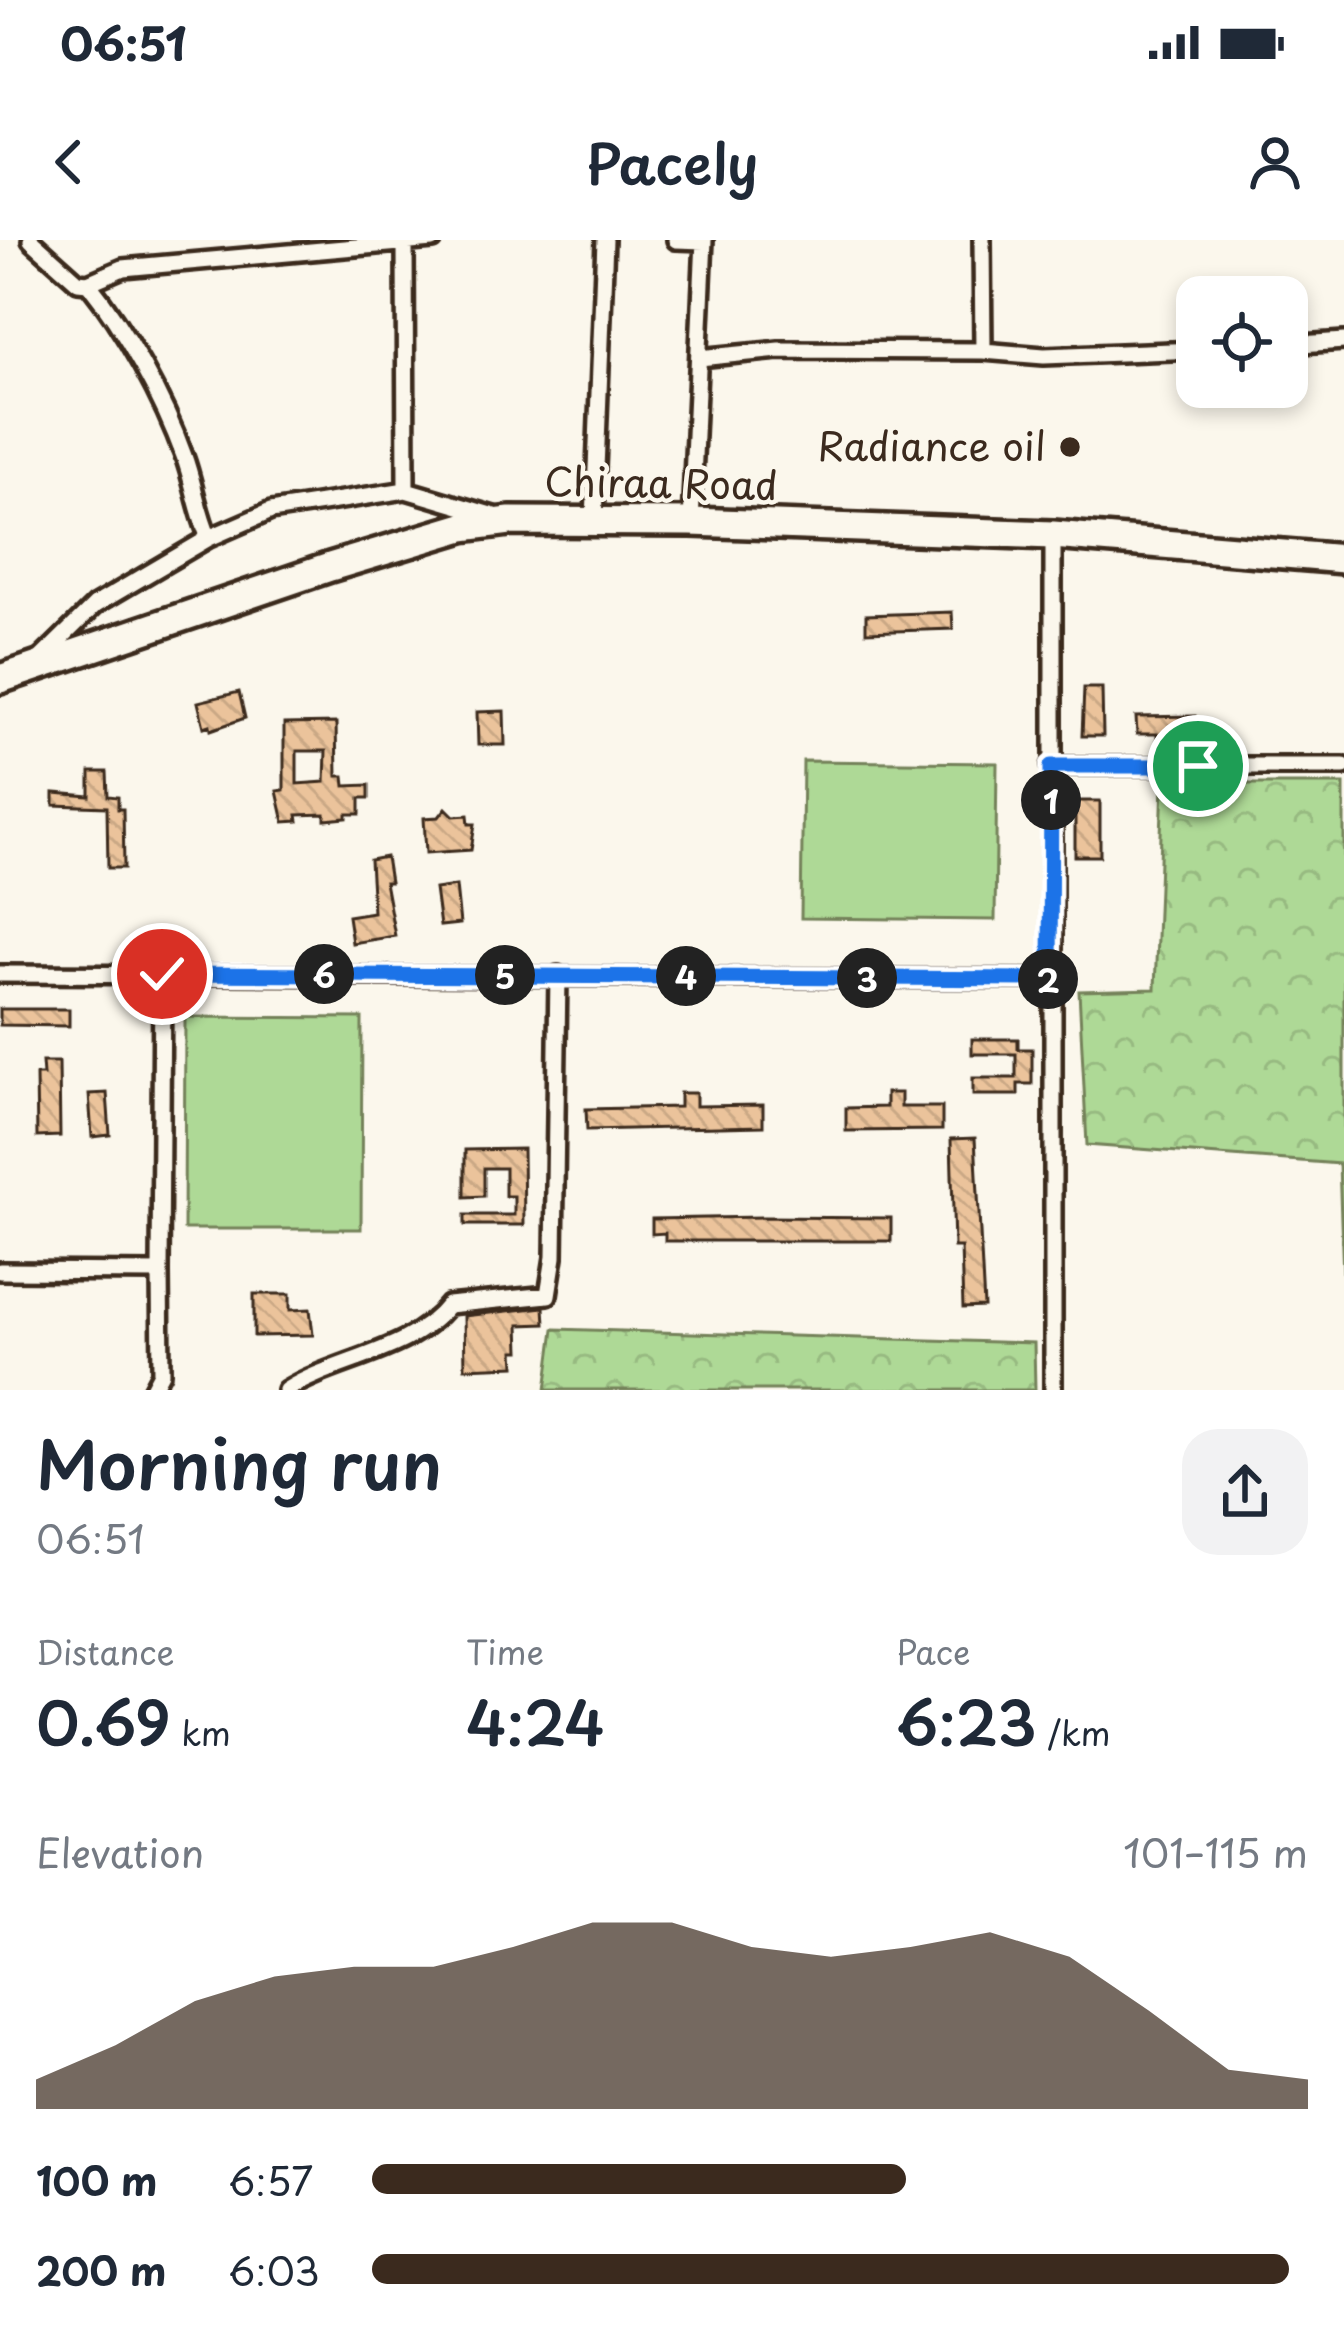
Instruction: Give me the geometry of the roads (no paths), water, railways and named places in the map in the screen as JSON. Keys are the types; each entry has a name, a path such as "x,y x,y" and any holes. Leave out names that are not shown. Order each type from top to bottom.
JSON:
{"highway":[{"name":"Chiraa Road","path":"0,679 330,567 463,527 510,521 1053,535 1344,559"}],"street":[{"path":"31,240 78,282 88,283 110,270 227,248 433,240"},
{"path":"594,520 605,240"},
{"path":"676,240 704,241 691,523"},
{"path":"982,240 983,351"},
{"path":"405,242 406,490"},
{"path":"88,283 118,320 184,457 208,538"},
{"path":"1308,344 1344,341"},
{"path":"699,358 779,350 983,351 1044,356 1176,351"},
{"path":"30,668 94,605 208,538 271,511 406,490 510,521"},
{"path":"1053,535 1053,1390"},
{"path":"1051,766 1344,766"},
{"path":"0,974 1050,979"},
{"path":"152,1390 160,1373 162,974"},
{"path":"286,1390 337,1364 426,1330 448,1305 548,1294 554,1257 558,975"},
{"path":"0,1271 160,1272"}],"place":[{"name":"Radiance oil","path":"1070,447"}]}
